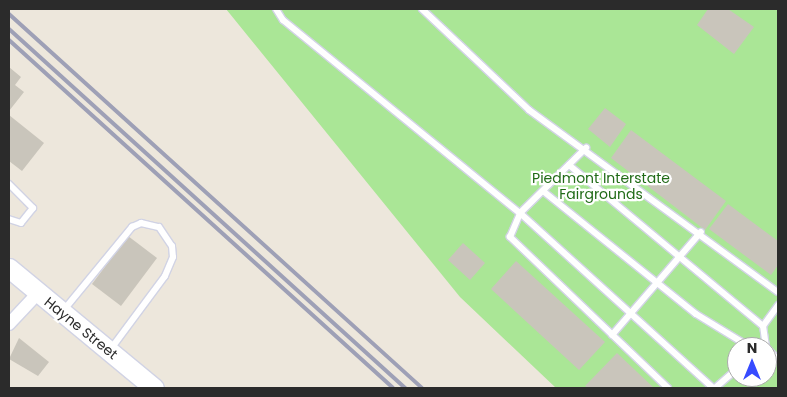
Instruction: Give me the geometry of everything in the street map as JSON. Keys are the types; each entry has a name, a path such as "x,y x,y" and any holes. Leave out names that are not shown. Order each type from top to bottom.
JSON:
{"street":[{"name":"Hayne Street","path":"9,268 154,388"},
{"path":"9,324 38,293"}],"lane":[{"path":"276,9 283,20 520,213 714,388 727,377"},
{"path":"422,9 529,110 586,148 778,292"},
{"path":"586,148 520,213 510,237 668,388"},
{"path":"569,165 763,326"},
{"path":"9,184 33,208 21,223 9,219"},
{"path":"543,191 696,314 734,337"},
{"path":"62,312 132,227 141,223 159,227 172,246 173,257 165,276 109,351"},
{"path":"612,335 632,316 682,258 700,232"},
{"path":"764,337 763,326 778,305"}],"green space":[{"name":"Piedmont Interstate Fairgrounds","path":"226,9 778,9 778,388 556,388 460,297"}],"building":[{"path":"708,9 728,9 754,27 734,54 697,25"},
{"path":"9,67 21,77 15,85 24,92 9,111"},
{"path":"605,108 626,124 610,147 588,129"},
{"path":"9,115 44,143 22,171 9,161"},
{"path":"631,130 726,201 705,230 611,158"},
{"path":"728,204 778,241 778,265 771,275 709,229"},
{"path":"128,236 157,258 121,306 92,284"},
{"path":"463,243 485,263 470,280 448,260"},
{"path":"516,261 605,342 579,370 491,289"},
{"path":"19,338 49,362 38,376 9,359"},
{"path":"617,353 654,388 588,388 585,386"}],"railway":[{"path":"9,14 422,388"},
{"path":"9,29 405,388"},
{"path":"9,40 393,388"}]}
